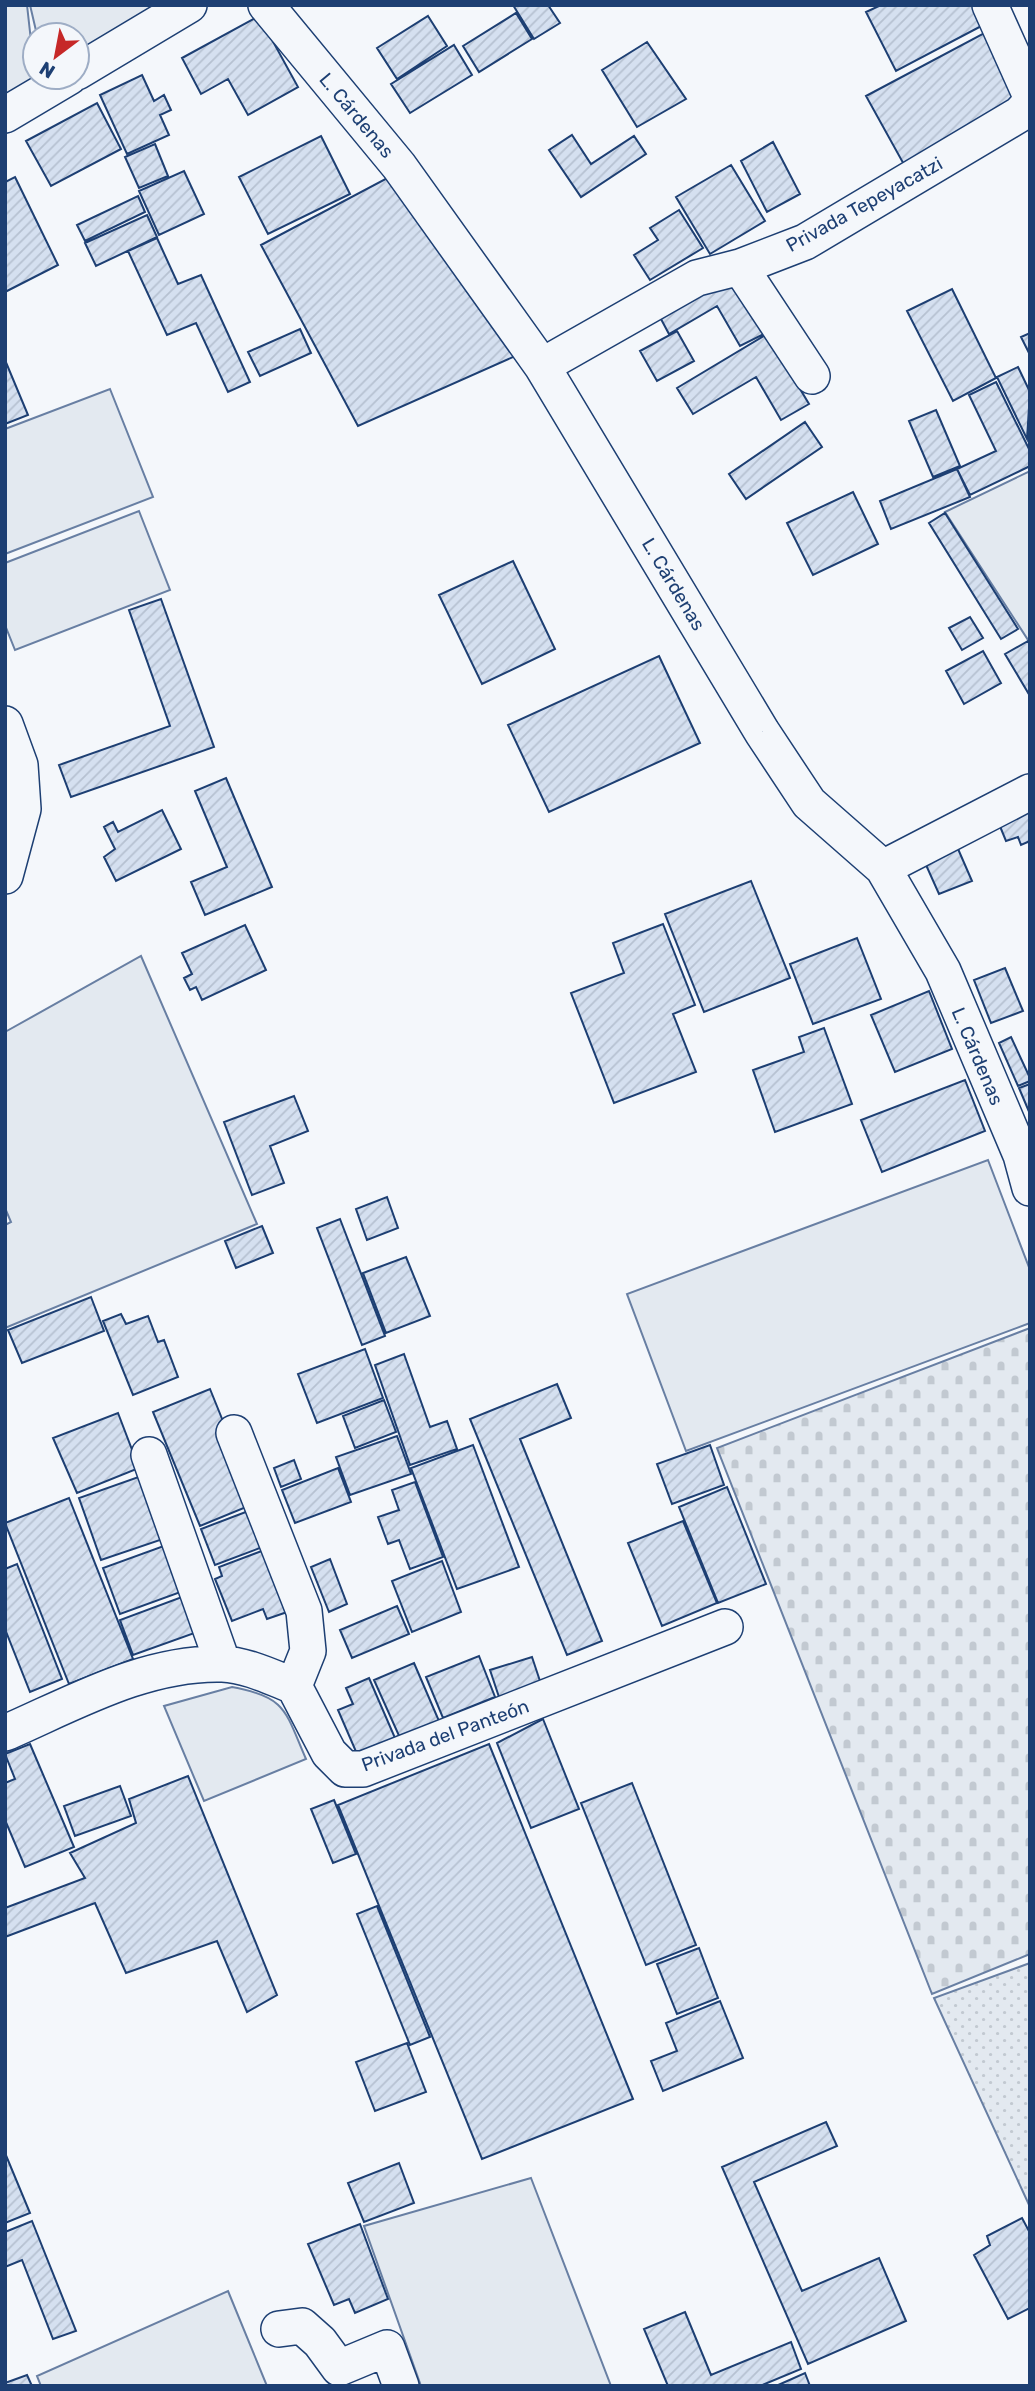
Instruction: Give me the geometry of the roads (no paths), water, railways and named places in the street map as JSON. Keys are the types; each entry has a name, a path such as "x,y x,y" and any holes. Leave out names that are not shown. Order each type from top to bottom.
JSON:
{"street":[{"path":"91,64 189,5"},
{"name":"L. Cárdenas","path":"266,5 399,166 542,366 761,732 808,803 883,868 943,971 1025,1152 1030,1188"},
{"name":"Privada Tepeyacatzi","path":"542,366 697,278 740,267 805,242 1020,114 1030,103 1029,92 990,5"},
{"path":"5,115 45,91"},
{"path":"740,267 813,376"},
{"path":"5,724 20,765 23,809 5,876"},
{"path":"883,868 1030,792"},
{"path":"5,1733 150,1671 223,1664 255,1671 294,1686 308,1651 304,1611 234,1433"},
{"path":"149,1455 223,1664"},
{"name":"Privada del Panteón","path":"294,1686 329,1754 345,1769 363,1769 724,1626"},
{"path":"279,2329 302,2326 320,2342 339,2368 387,2348 401,2386"}]}
